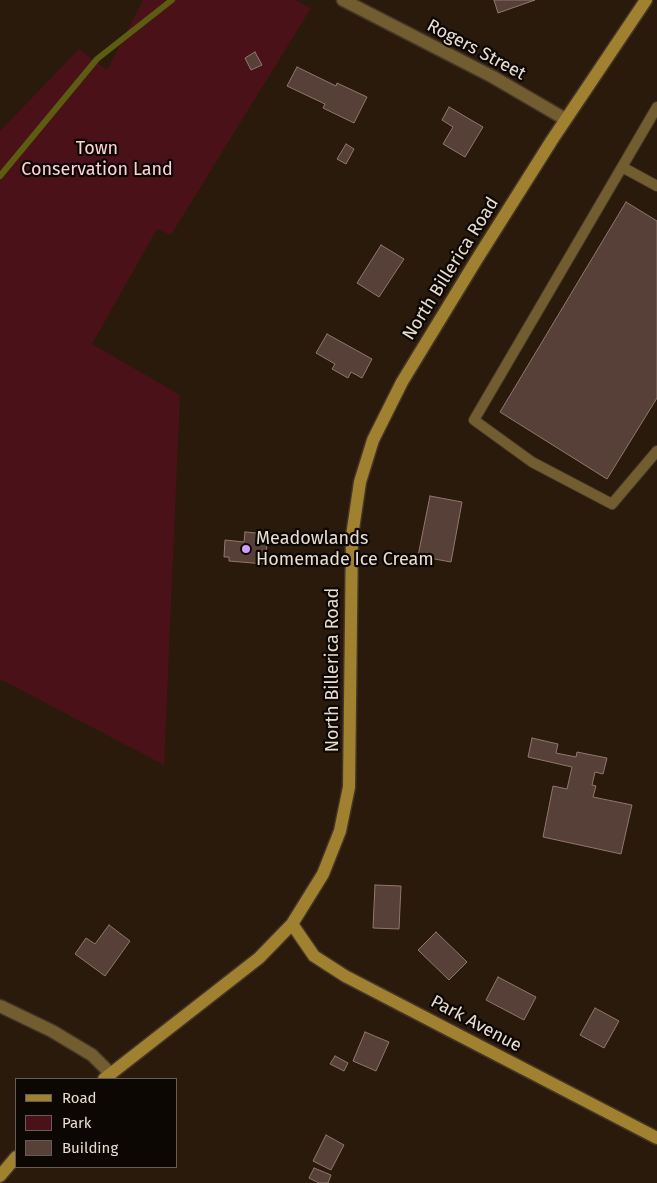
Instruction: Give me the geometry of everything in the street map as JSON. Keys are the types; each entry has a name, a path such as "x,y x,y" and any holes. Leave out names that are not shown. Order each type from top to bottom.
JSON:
{"main road":[{"name":"North Billerica Road","path":"108,1076 259,958 292,924 323,874 340,831 349,787 352,536 360,482 373,440 402,382 565,119 646,0"},
{"name":"Park Avenue","path":"292,924 314,956 345,976 657,1138"},
{"path":"0,1176 15,1158"}],"street":[{"name":"Rogers Street","path":"343,0 493,77 565,119"},
{"path":"0,1006 52,1031 92,1055 108,1076"}],"lane":[{"path":"657,107 474,420 532,462 612,504 657,451"},
{"path":"622,167 657,186"}],"green space":[{"name":"Town Conservation Land","path":"143,0 295,0 311,8 171,235 157,229 92,344 180,395 164,765 0,679 0,131 79,49 107,70"}],"building":[{"path":"494,0 535,0 498,13"},
{"path":"255,52 262,65 251,70 245,58"},
{"path":"297,67 336,86 337,83 367,97 354,123 323,108 325,104 287,86"},
{"path":"449,107 483,127 465,157 443,144 453,127 442,120"},
{"path":"346,144 354,149 346,164 337,159"},
{"path":"626,202 657,221 657,398 607,479 500,412"},
{"path":"381,245 404,259 379,297 357,283"},
{"path":"327,334 372,359 362,378 351,372 348,378 332,369 335,364 316,353"},
{"path":"430,496 462,502 451,562 418,556"},
{"name":"Meadowlands Homemade Ice Cream","path":"245,532 268,534 265,564 229,561 229,557 224,557 225,540 244,542"},
{"path":"532,738 558,744 556,753 576,757 577,752 607,758 603,774 595,772 592,785 596,786 593,797 632,805 621,854 543,837 553,786 567,789 572,767 528,757"},
{"path":"375,885 401,886 399,929 373,928"},
{"path":"109,925 130,941 105,976 75,954 86,938 95,944"},
{"path":"436,932 467,962 449,980 418,950"},
{"path":"498,977 536,997 524,1020 486,1000"},
{"path":"595,1008 619,1021 604,1048 580,1035"},
{"path":"365,1032 389,1042 376,1071 353,1061"},
{"path":"335,1056 348,1063 344,1071 330,1064"},
{"path":"326,1135 344,1145 331,1170 313,1161"},
{"path":"314,1168 331,1175 328,1183 319,1183 309,1178"}],"waterway":[{"path":"0,176 97,59 172,0"}],"place":[{"name":"Meadowlands Homemade Ice Cream","path":"246,549"}]}
